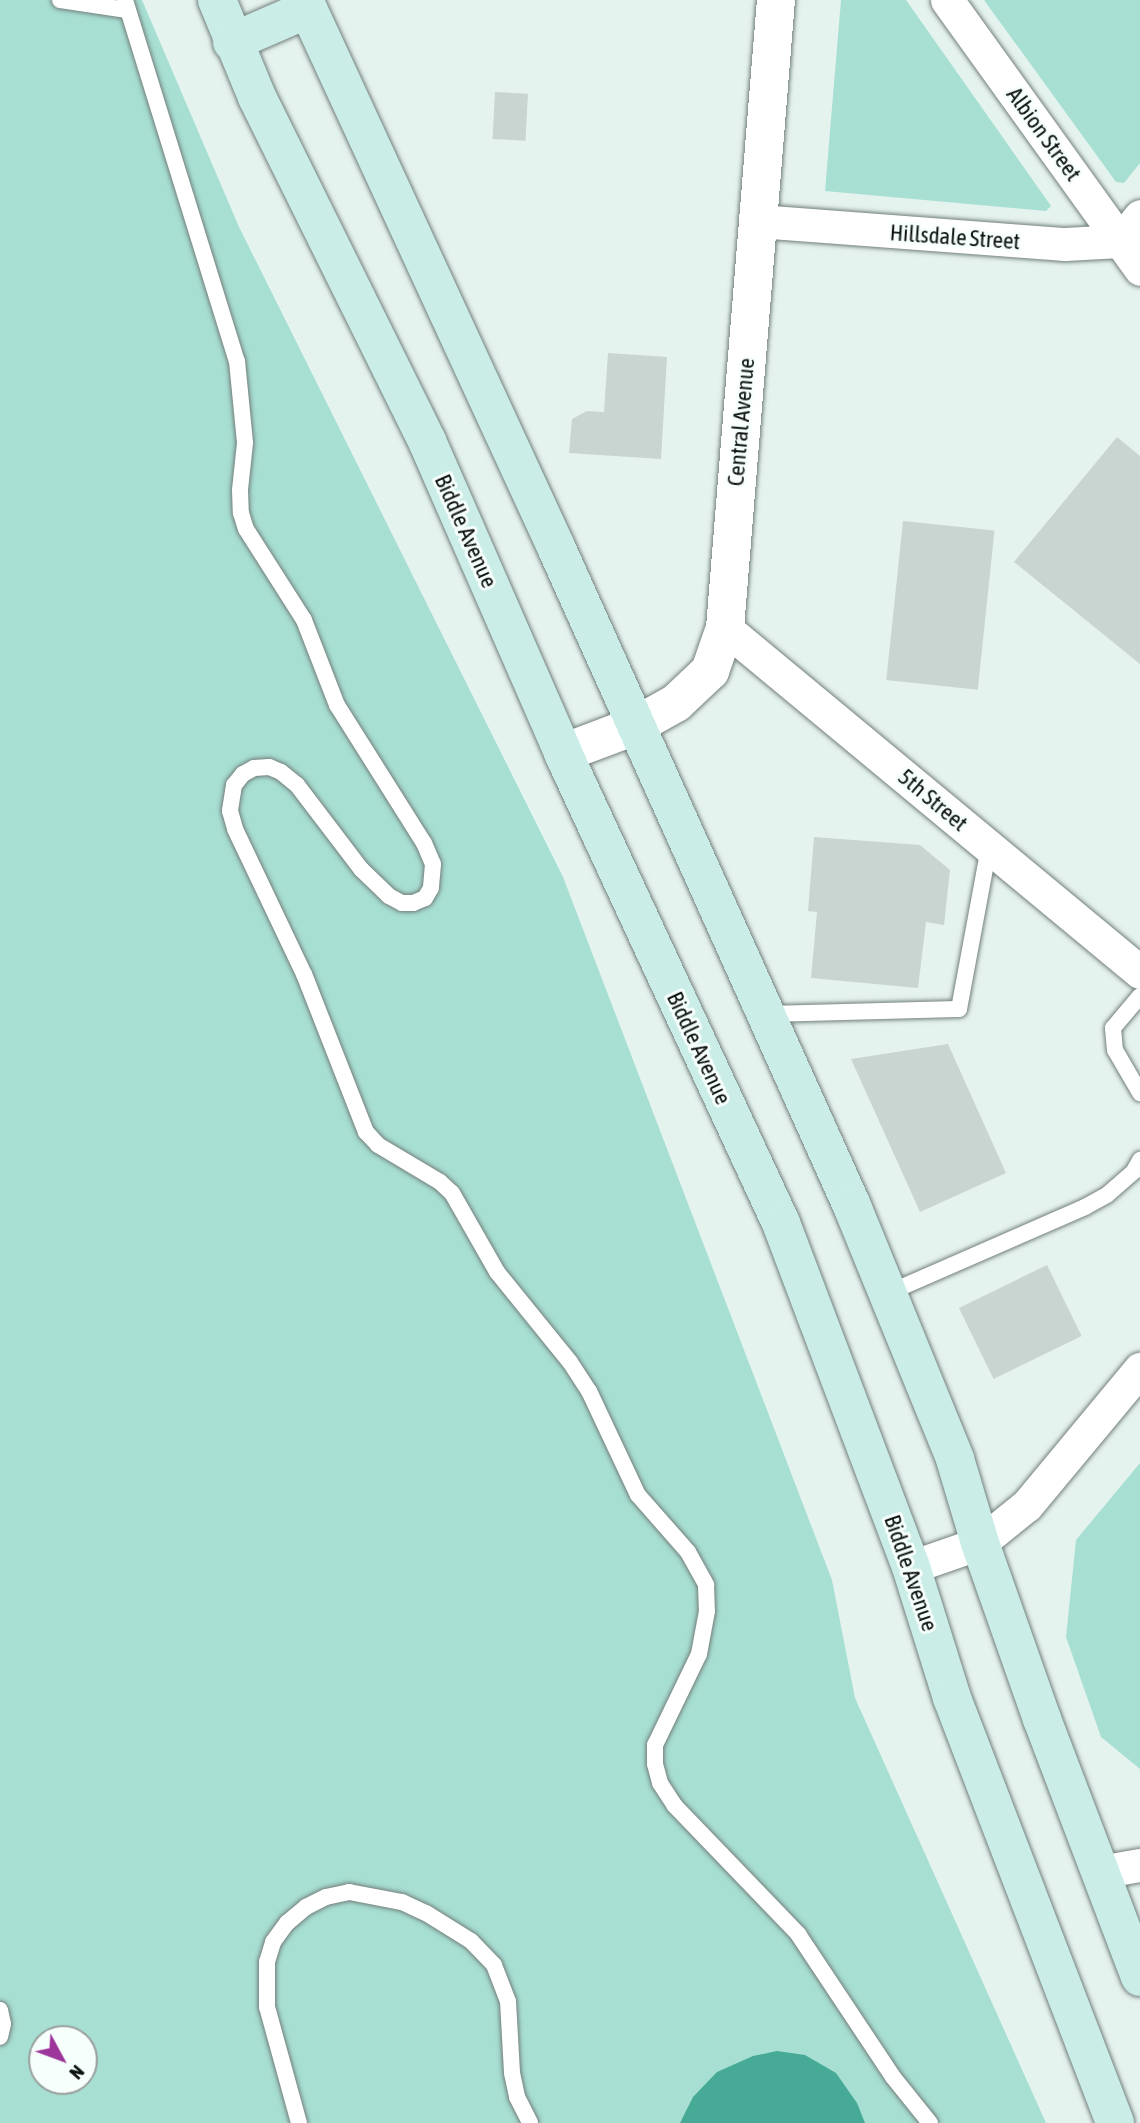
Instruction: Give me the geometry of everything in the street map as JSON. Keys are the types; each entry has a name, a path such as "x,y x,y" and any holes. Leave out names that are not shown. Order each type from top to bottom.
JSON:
{"main road":[{"name":"Biddle Avenue","path":"217,0 232,41 427,441 563,753 781,1223 911,1567 952,1698 1115,2123"},
{"path":"232,41 306,5 556,547 852,1206 955,1459 980,1543 1140,1977"}],"street":[{"name":"Central Avenue","path":"563,753 635,726 676,703 710,671 725,628 776,0"},
{"name":"Albion Street","path":"947,0 1130,228 1140,269"},
{"name":"Hillsdale Street","path":"758,221 1065,244 1130,228"},
{"name":"5th Street","path":"725,628 1140,972"},
{"path":"911,1567 980,1543 1027,1505 1140,1369"},
{"path":"1100,1872 1140,1865"}],"lane":[{"path":"60,0 95,7 127,19 140,40"},
{"path":"95,7 111,0"},
{"path":"95,7 126,5 140,40 237,361 245,443 240,490 241,513 246,529 304,620 337,705 424,843 433,864 431,888 425,898 413,903 402,903 389,896 361,869 297,785 281,772 269,767 254,768 243,774 234,785 230,811 235,829 304,974 366,1132 378,1145 440,1182 452,1193 497,1272 570,1362 589,1391 638,1495 688,1552 702,1576 706,1598 705,1633 689,1679 655,1745 655,1764 660,1783 684,1815 798,1934 893,2077 930,2123"},
{"path":"767,1014 959,1009 989,847"},
{"path":"1140,996 1113,1028 1115,1050 1140,1093"},
{"path":"887,1294 1085,1207 1108,1194 1134,1171 1140,1160"},
{"path":"299,2123 267,2007 267,1962 273,1942 287,1923 306,1907 326,1897 349,1892 402,1902 426,1913 471,1941 494,1965 508,2001 512,2073 517,2097 530,2123"},
{"path":"0,2010 0,2038"}],"shaded area":[{"path":"0,0 142,0 239,227 563,877 832,1580 855,1698 1046,2123 0,2123"},
{"path":"841,0 906,0 1051,206 1046,211 825,191"},
{"path":"984,0 1140,0 1140,163 1124,183 1116,182"},
{"path":"1140,1463 1140,1769 1101,1737 1066,1637 1076,1540"},
{"path":"777,2051 805,2055 836,2073 857,2103 865,2123 680,2123 693,2097 717,2072 753,2056"}],"building":[{"path":"495,92 528,94 525,141 493,139"},
{"path":"608,353 667,357 661,459 569,453 572,419 587,411 604,412"},
{"path":"1117,437 1140,456 1140,664 1014,562"},
{"path":"903,521 994,531 978,690 886,680"},
{"path":"814,837 920,845 950,870 944,925 926,922 918,988 811,978 817,912 808,911"},
{"path":"948,1044 1006,1173 920,1212 851,1059"},
{"path":"1047,1265 1082,1336 994,1379 959,1308"}]}
